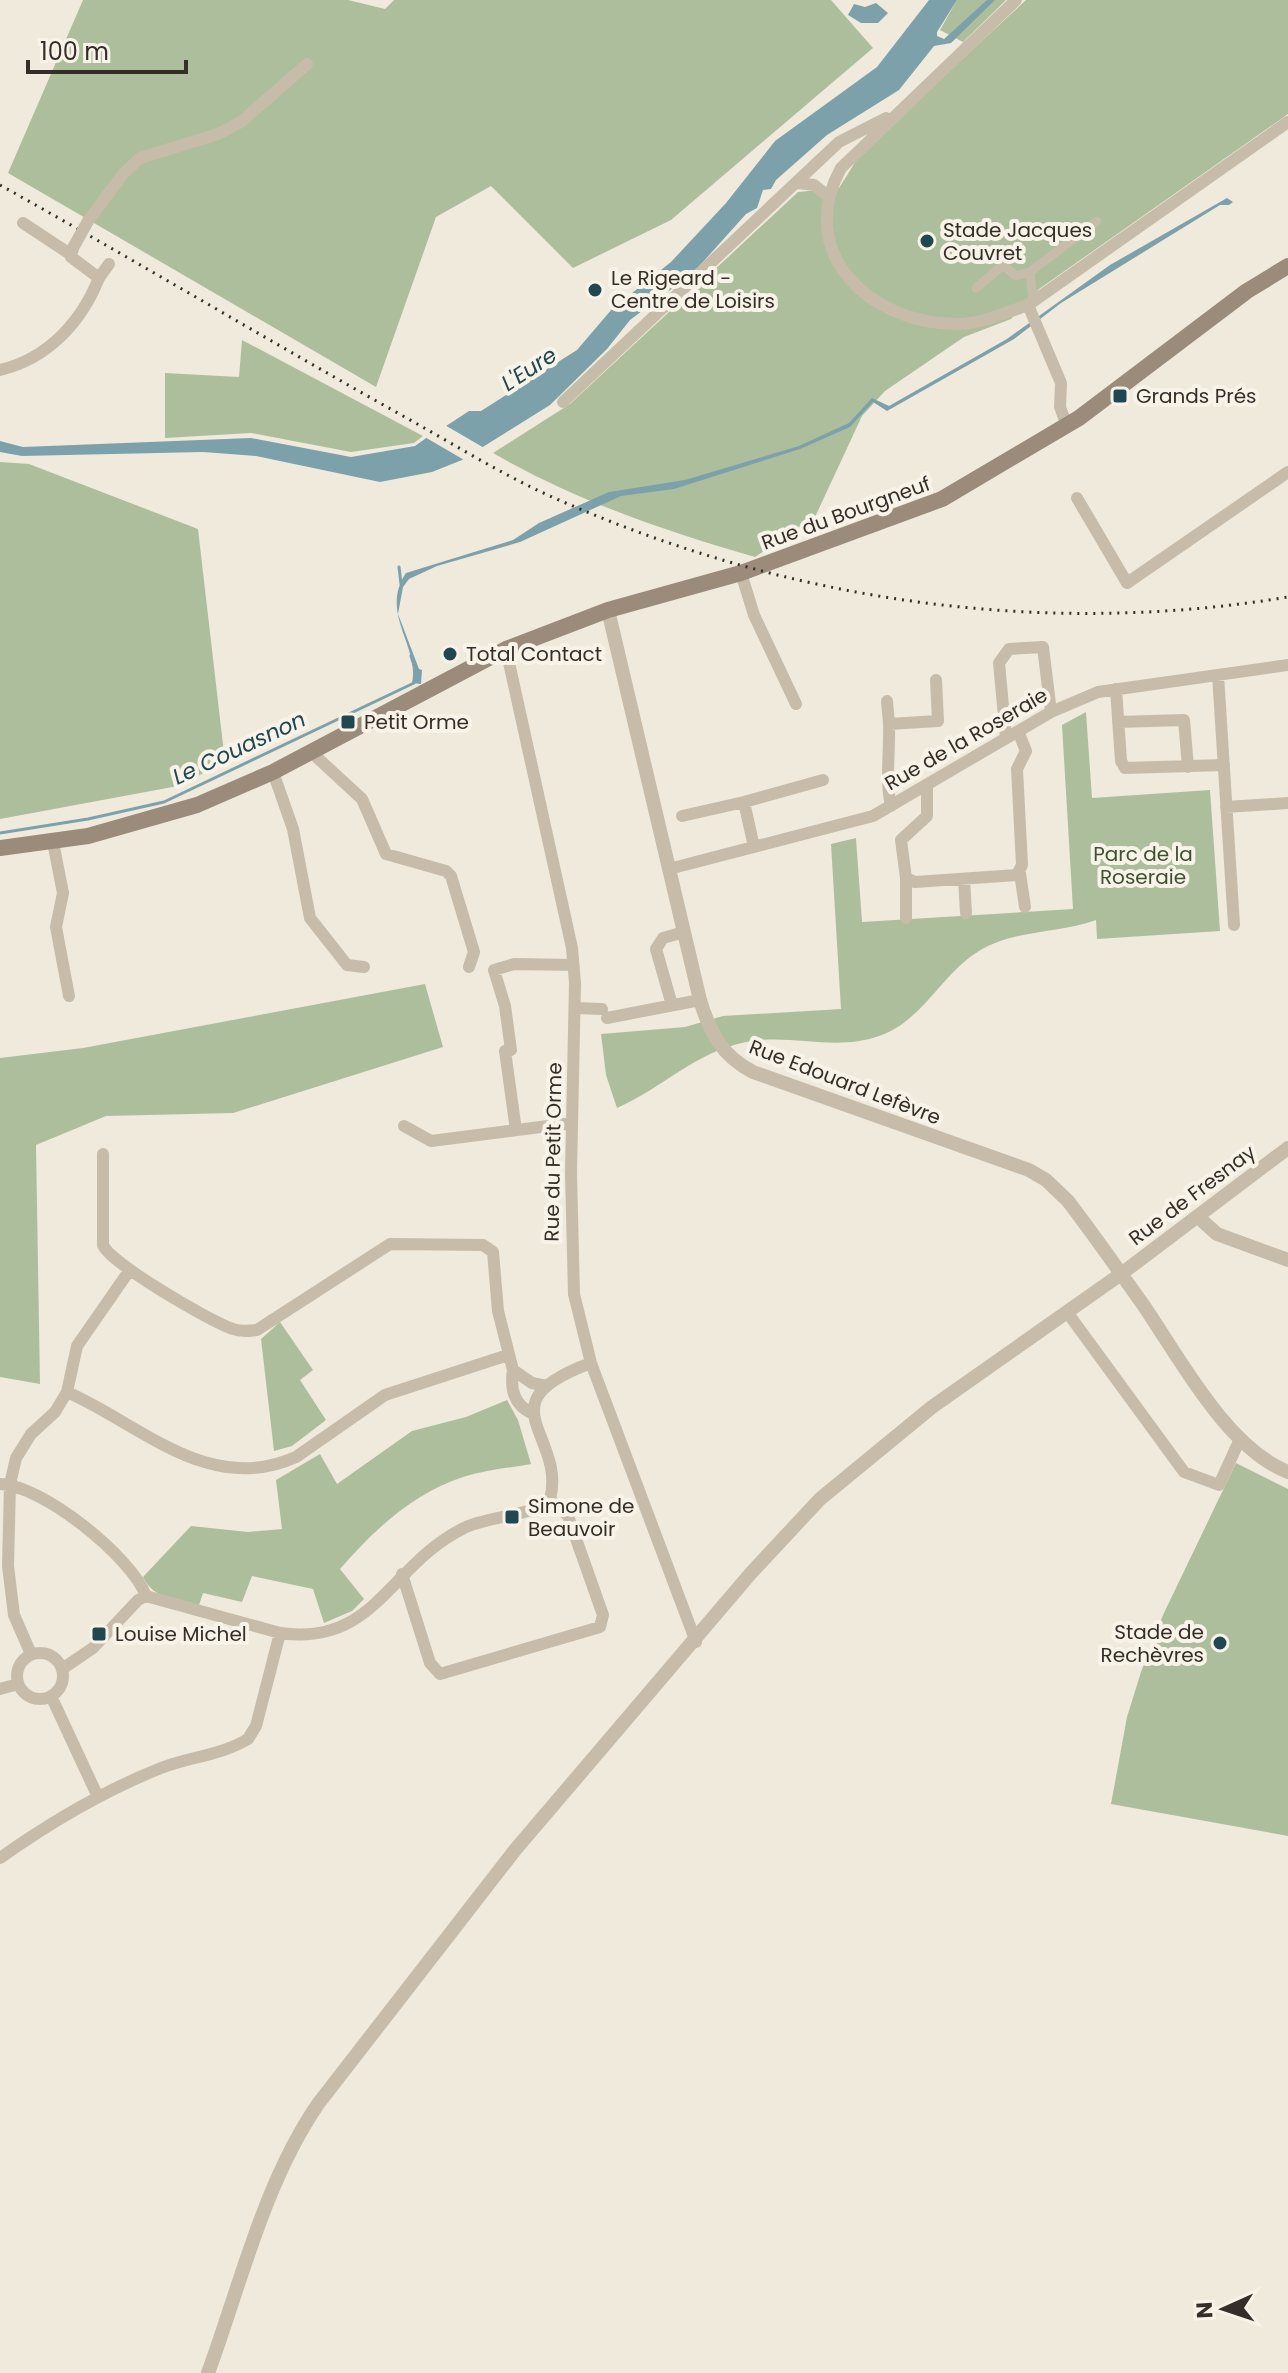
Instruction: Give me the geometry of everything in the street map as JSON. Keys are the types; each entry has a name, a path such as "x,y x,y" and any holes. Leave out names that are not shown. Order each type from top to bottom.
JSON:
{"main road":[{"name":"Rue du Bourgneuf","path":"0,848 53,842 128,827 169,814 273,772 506,649 608,610 741,573 942,499 1067,426 1247,291 1288,266"}],"street":[{"path":"1016,0 841,168 828,196 826,231 837,264 862,291 893,310 937,322 959,324 1032,312 1288,122"},
{"path":"72,251 88,221 123,174 140,158 218,134 241,122 307,64"},
{"path":"563,402 839,142 896,113"},
{"path":"798,183 814,185 828,196"},
{"path":"976,288 1003,265 1016,276 1030,272 1097,221"},
{"path":"23,223 72,251 99,278"},
{"path":"0,370 27,363 45,353 70,326 93,294 109,264"},
{"path":"1030,272 1032,312 1061,383 1060,407 1067,426"},
{"path":"1077,498 1127,583 1288,472"},
{"path":"741,573 754,615 796,704"},
{"name":"Rue Edouard Lefèvre","path":"608,610 700,1000 707,1023 720,1046 745,1067 1029,1170 1046,1180 1068,1201 1203,1394 1240,1439 1274,1466 1288,1472"},
{"path":"1006,738 999,663 1009,649 1043,647 1051,712"},
{"name":"Rue du Petit Orme","path":"506,649 573,965 574,1294 591,1363 696,1642"},
{"name":"Rue de la Roseraie","path":"669,869 849,824 927,787 1018,731 1080,698 1116,689 1288,665"},
{"path":"1218,675 1234,925"},
{"path":"889,724 938,721 936,680"},
{"path":"1116,689 1121,761 1125,768 1224,765"},
{"path":"887,701 891,761 885,785 891,806"},
{"path":"1118,722 1184,720 1188,767"},
{"path":"1018,731 1026,751 1017,769 1020,873 1025,907"},
{"path":"310,751 362,799 386,854 446,871 451,876 474,952 469,967"},
{"path":"273,772 293,829 310,918 347,965 364,967"},
{"path":"682,816 823,780"},
{"path":"906,918 906,878 901,840 927,816 927,787"},
{"path":"744,802 754,847"},
{"path":"1226,807 1288,803"},
{"path":"53,842 63,893 56,927 69,996"},
{"path":"906,878 915,882 1020,873"},
{"path":"964,879 966,913"},
{"path":"672,1005 656,949 663,938 684,932"},
{"path":"516,1130 505,1051 511,1050 505,1006 494,970 514,964 573,965"},
{"path":"575,1008 605,1013 700,1000"},
{"path":"404,1126 431,1141 572,1123"},
{"name":"Rue de Fresnay","path":"208,2373 270,2196 301,2128 335,2079 515,1850 696,1642 751,1573 820,1499 932,1407 1121,1274 1288,1148"},
{"path":"103,1154 103,1245 106,1254 129,1271 231,1329 257,1330 390,1244 483,1245 493,1252 498,1311 513,1370 514,1396 522,1408 533,1414"},
{"path":"1198,1217 1217,1234 1288,1260"},
{"path":"31,1654 14,1615 8,1566 5,1484 31,1434 55,1412 67,1392 77,1346 129,1271"},
{"path":"1067,1312 1184,1472 1219,1485 1240,1439"},
{"path":"67,1392 184,1457 243,1470 280,1465 296,1457 385,1395 508,1355"},
{"path":"62,1669 93,1648 138,1600 146,1596 280,1633 320,1635 348,1626 372,1608 430,1547 490,1518 542,1507 550,1499 554,1476 533,1414 537,1399 547,1386 591,1363"},
{"path":"513,1370 532,1383 547,1386"},
{"path":"5,1484 85,1526 141,1581 146,1596"},
{"path":"402,1574 430,1663 440,1674 600,1627 603,1615 568,1516 550,1499"},
{"path":"0,1618 14,1615"},
{"path":"0,1858 53,1820 98,1797 163,1767 237,1746 248,1739 256,1726 280,1633"},
{"path":"46,1653 62,1669 61,1684 51,1696 28,1696 18,1684 17,1670 31,1654 46,1653"},
{"path":"0,1689 18,1684"},
{"path":"51,1696 98,1797"}],"green space":[{"path":"83,0 348,0 385,9 394,0 831,0 873,48 671,220 573,268 491,186 436,217 376,387 8,173"},
{"path":"957,0 1006,0 963,42 940,30"},
{"name":"Stade Jacques Couvret","path":"1026,0 1288,0 1288,114 1039,289 1011,319 964,337 885,391 862,416 815,517 755,557 588,500 493,453 570,404 798,192 839,188 861,153"},
{"path":"242,340 423,436 414,443 351,452 251,433 165,438 165,373 239,377"},
{"path":"0,462 29,464 198,529 225,762 178,786 0,819"},
{"name":"Parc de la Roseraie","path":"1086,712 1092,798 1210,790 1220,931 1097,939 1096,920 1007,939 965,961 908,1020 879,1036 829,1043 746,1042 695,1062 617,1108 606,1075 601,1034 685,1027 723,1016 841,1009 831,844 856,838 862,922 1073,909 1062,725"},
{"path":"425,984 443,1047 233,1113 106,1116 36,1145 40,1384 0,1377 0,1058 83,1048"},
{"path":"280,1322 313,1370 300,1380 326,1420 292,1446 274,1451 261,1339"},
{"path":"507,1400 518,1420 531,1464 488,1471 444,1484 395,1515 340,1569 364,1599 352,1611 324,1623 313,1589 252,1576 242,1602 203,1593 199,1605 160,1594 143,1577 191,1526 248,1532 282,1529 276,1480 320,1454 337,1484 412,1431 466,1417"},
{"name":"Stade de Rechèvres","path":"1236,1463 1288,1489 1288,1836 1111,1804 1127,1717 1141,1672 1163,1615"}],"water":[{"path":"929,0 957,0 937,32 937,36 944,39 987,0 995,0 951,43 934,46 899,90 827,135 776,180 771,189 763,190 757,208 746,214 694,272 630,320 607,349 550,405 462,460 432,472 380,482 256,456 203,452 22,456 0,452 0,441 23,447 251,438 351,457 415,446 429,436 439,442 452,434 443,428 469,411 481,411 577,350 612,309 671,262 726,203 775,141 877,67"},
{"path":"876,3 888,13 878,23 861,23 848,15 854,4 865,7"},
{"path":"1227,198 1233,202 1220,205 1061,303 1014,339 887,411 873,402 850,427 800,449 674,489 621,496 520,542 437,566 409,579 403,587 398,614 422,670 421,684 412,683 411,656 398,616 397,602 406,573 513,540 539,523 609,492 685,480 799,446 849,423 872,398 889,406 1007,339 1110,265"}],"pier":[{"path":"443,424 486,449 466,461 423,436 429,432 439,437 445,434 439,429"}],"waterway":[{"name":"Le Couasnon","path":"399,567 401,584"},
{"name":"Le Couasnon","path":"411,656 416,671"},
{"name":"Le Couasnon","path":"0,833 88,819 164,802 414,683 415,679"}],"railway":[{"path":"0,185 521,482 646,535 735,564 825,586 917,602 1009,611 1102,613 1195,609 1288,597"}],"place":[{"name":"Stade Jacques Couvret","path":"927,241"},
{"name":"Le Rigeard - Centre de Loisirs","path":"595,290"},
{"name":"Grands Prés","path":"1120,396"},
{"name":"Total Contact","path":"450,654"},
{"name":"Petit Orme","path":"348,722"},
{"name":"Simone de Beauvoir","path":"512,1517"},
{"name":"Louise Michel","path":"99,1634"},
{"name":"Stade de Rechèvres","path":"1220,1643"}],"water label":[{"name":"L'Eure","path":"529,369"}]}
